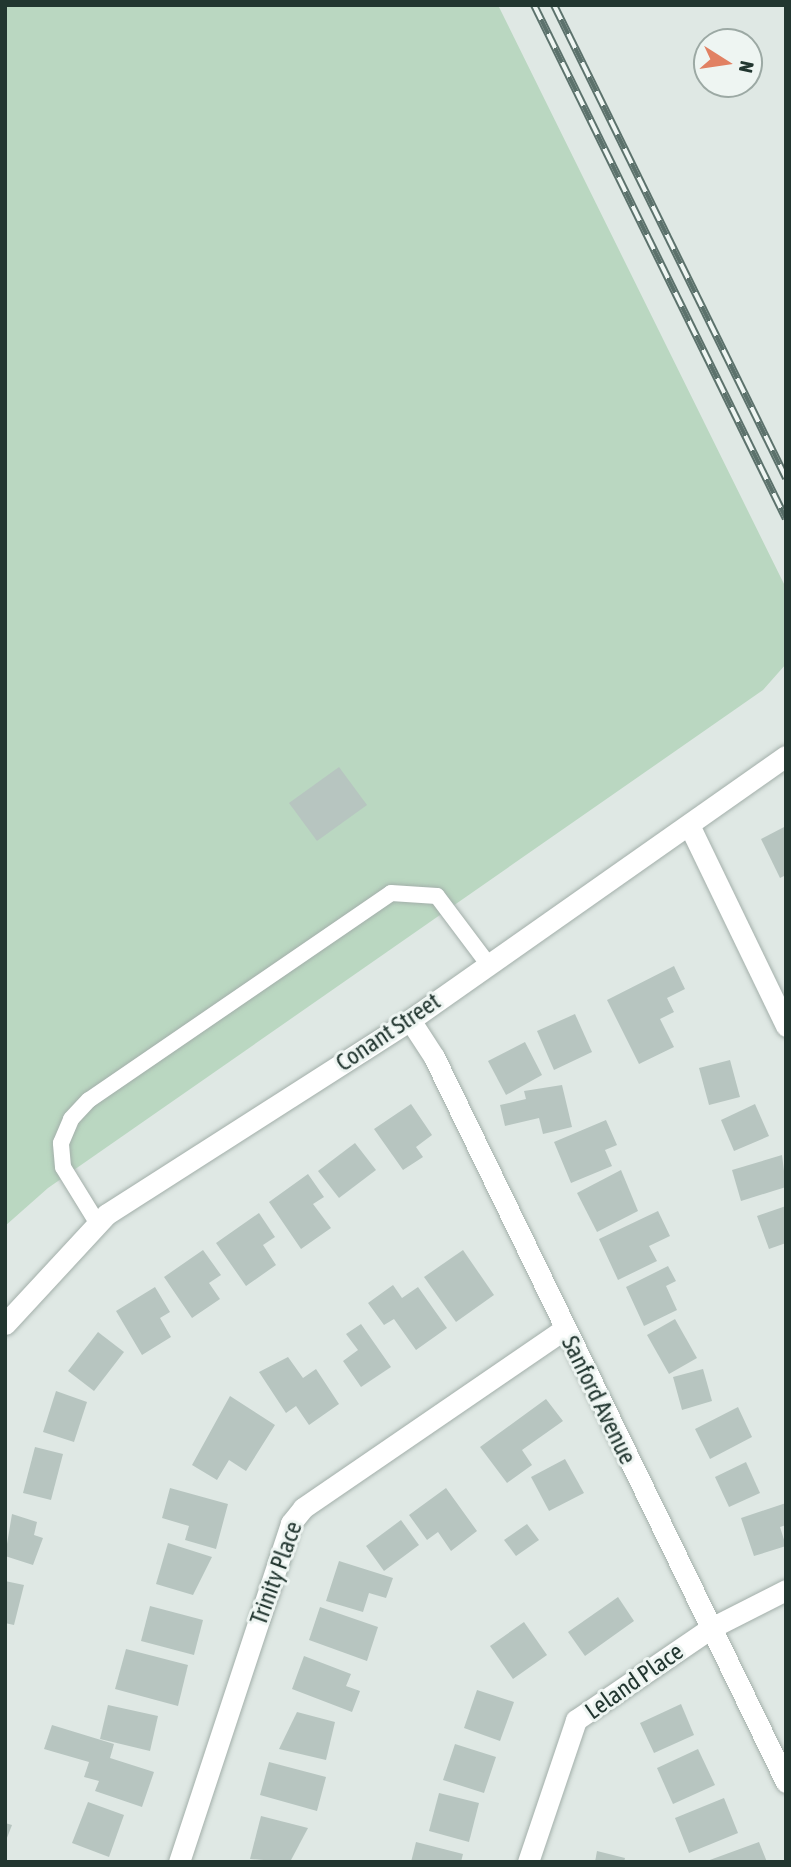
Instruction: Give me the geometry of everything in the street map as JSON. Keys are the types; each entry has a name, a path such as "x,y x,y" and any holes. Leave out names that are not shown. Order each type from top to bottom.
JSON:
{"street":[{"name":"Conant Street","path":"5,1324 98,1224 410,1020 690,827 786,756"},
{"path":"690,827 786,1027"},
{"name":"Sanford Avenue","path":"410,1020 434,1056 564,1329 786,1782"},
{"name":"Trinity Place","path":"179,1862 291,1523 303,1508 564,1329"},
{"name":"Leland Place","path":"528,1862 576,1720 711,1628 786,1591"}],"lane":[{"path":"98,1224 63,1167 61,1143 71,1119 89,1100 391,893 437,896 488,964"}],"green space":[{"path":"5,5 498,5 786,588 786,664 763,690 48,1188 5,1226"}],"building":[{"path":"339,767 367,805 317,841 289,803"},
{"path":"786,826 786,875 780,878 761,839"},
{"path":"674,966 685,989 667,998 674,1012 660,1019 674,1047 639,1064 607,1000"},
{"path":"575,1014 592,1052 554,1070 537,1031"},
{"path":"525,1042 542,1075 506,1095 488,1061"},
{"path":"730,1060 740,1097 709,1105 699,1068"},
{"path":"562,1085 572,1127 543,1134 539,1118 505,1126 500,1105 526,1099 524,1091"},
{"path":"411,1104 432,1135 416,1147 423,1157 403,1170 374,1129"},
{"path":"755,1104 769,1136 734,1151 721,1120"},
{"path":"606,1120 617,1145 605,1150 612,1166 571,1183 554,1142"},
{"path":"355,1143 376,1170 339,1198 318,1171"},
{"path":"782,1155 786,1187 741,1201 732,1170"},
{"path":"621,1170 638,1211 597,1232 577,1193"},
{"path":"308,1174 324,1197 313,1204 331,1228 301,1249 269,1202"},
{"path":"786,1206 786,1243 769,1249 757,1216"},
{"path":"658,1211 670,1236 649,1246 657,1261 618,1280 599,1239"},
{"path":"259,1213 275,1237 263,1245 276,1265 246,1286 216,1243"},
{"path":"203,1250 221,1275 209,1283 220,1299 192,1318 164,1277"},
{"path":"463,1250 494,1295 456,1322 424,1277"},
{"path":"668,1266 676,1281 666,1286 677,1310 644,1326 626,1287"},
{"path":"393,1285 402,1298 418,1287 447,1328 416,1350 394,1319 384,1325 368,1303"},
{"path":"155,1287 170,1312 160,1318 171,1337 142,1355 116,1311"},
{"path":"675,1319 697,1358 669,1374 647,1335"},
{"path":"361,1324 391,1367 361,1387 343,1361 358,1350 346,1334"},
{"path":"98,1332 124,1352 94,1391 68,1371"},
{"path":"288,1357 303,1378 316,1369 339,1404 309,1425 296,1406 286,1413 259,1372"},
{"path":"703,1369 712,1401 682,1410 673,1377"},
{"path":"56,1391 87,1402 74,1442 43,1432"},
{"path":"230,1396 275,1425 246,1471 229,1460 217,1480 192,1465"},
{"path":"546,1399 563,1421 522,1450 532,1465 507,1483 480,1447"},
{"path":"738,1407 752,1437 710,1459 695,1429"},
{"path":"35,1447 63,1454 51,1500 23,1493"},
{"path":"565,1459 584,1493 549,1511 531,1477"},
{"path":"746,1462 760,1493 729,1507 715,1477"},
{"path":"170,1488 228,1504 216,1549 185,1540 189,1526 162,1518"},
{"path":"446,1488 477,1531 451,1551 438,1532 427,1540 409,1515"},
{"path":"786,1503 786,1525 780,1527 786,1546 754,1556 741,1518"},
{"path":"12,1514 37,1522 34,1535 43,1538 33,1565 5,1556"},
{"path":"401,1520 419,1545 384,1571 366,1546"},
{"path":"527,1524 539,1540 516,1556 504,1540"},
{"path":"168,1543 212,1557 193,1595 156,1584"},
{"path":"339,1561 393,1578 386,1598 369,1593 363,1612 326,1601"},
{"path":"5,1581 24,1585 14,1625 5,1623"},
{"path":"618,1597 634,1621 585,1656 568,1632"},
{"path":"150,1606 203,1620 194,1655 141,1641"},
{"path":"320,1607 378,1627 367,1661 309,1640"},
{"path":"524,1622 547,1655 513,1679 490,1646"},
{"path":"126,1649 188,1665 178,1706 115,1689"},
{"path":"304,1656 351,1674 346,1686 360,1691 352,1712 292,1689"},
{"path":"477,1690 514,1702 500,1741 464,1728"},
{"path":"681,1704 694,1735 654,1753 640,1723"},
{"path":"108,1705 158,1716 150,1751 100,1739"},
{"path":"297,1712 335,1722 326,1760 279,1749"},
{"path":"52,1725 114,1744 110,1758 154,1772 142,1807 95,1791 99,1781 84,1777 89,1762 44,1749"},
{"path":"455,1744 496,1757 484,1793 443,1780"},
{"path":"698,1749 715,1785 673,1804 657,1768"},
{"path":"269,1762 326,1777 317,1811 260,1795"},
{"path":"439,1793 479,1803 469,1842 429,1831"},
{"path":"724,1798 738,1833 689,1853 675,1818"},
{"path":"88,1802 124,1815 109,1857 72,1843"},
{"path":"261,1816 308,1828 290,1862 250,1859"},
{"path":"5,1823 12,1825 5,1843"},
{"path":"416,1842 463,1854 461,1862 411,1862"},
{"path":"759,1842 767,1862 707,1862 707,1861"},
{"path":"597,1851 625,1858 624,1862 595,1862"}],"railway":[{"path":"534,5 786,519"},
{"path":"554,5 786,478"}]}
